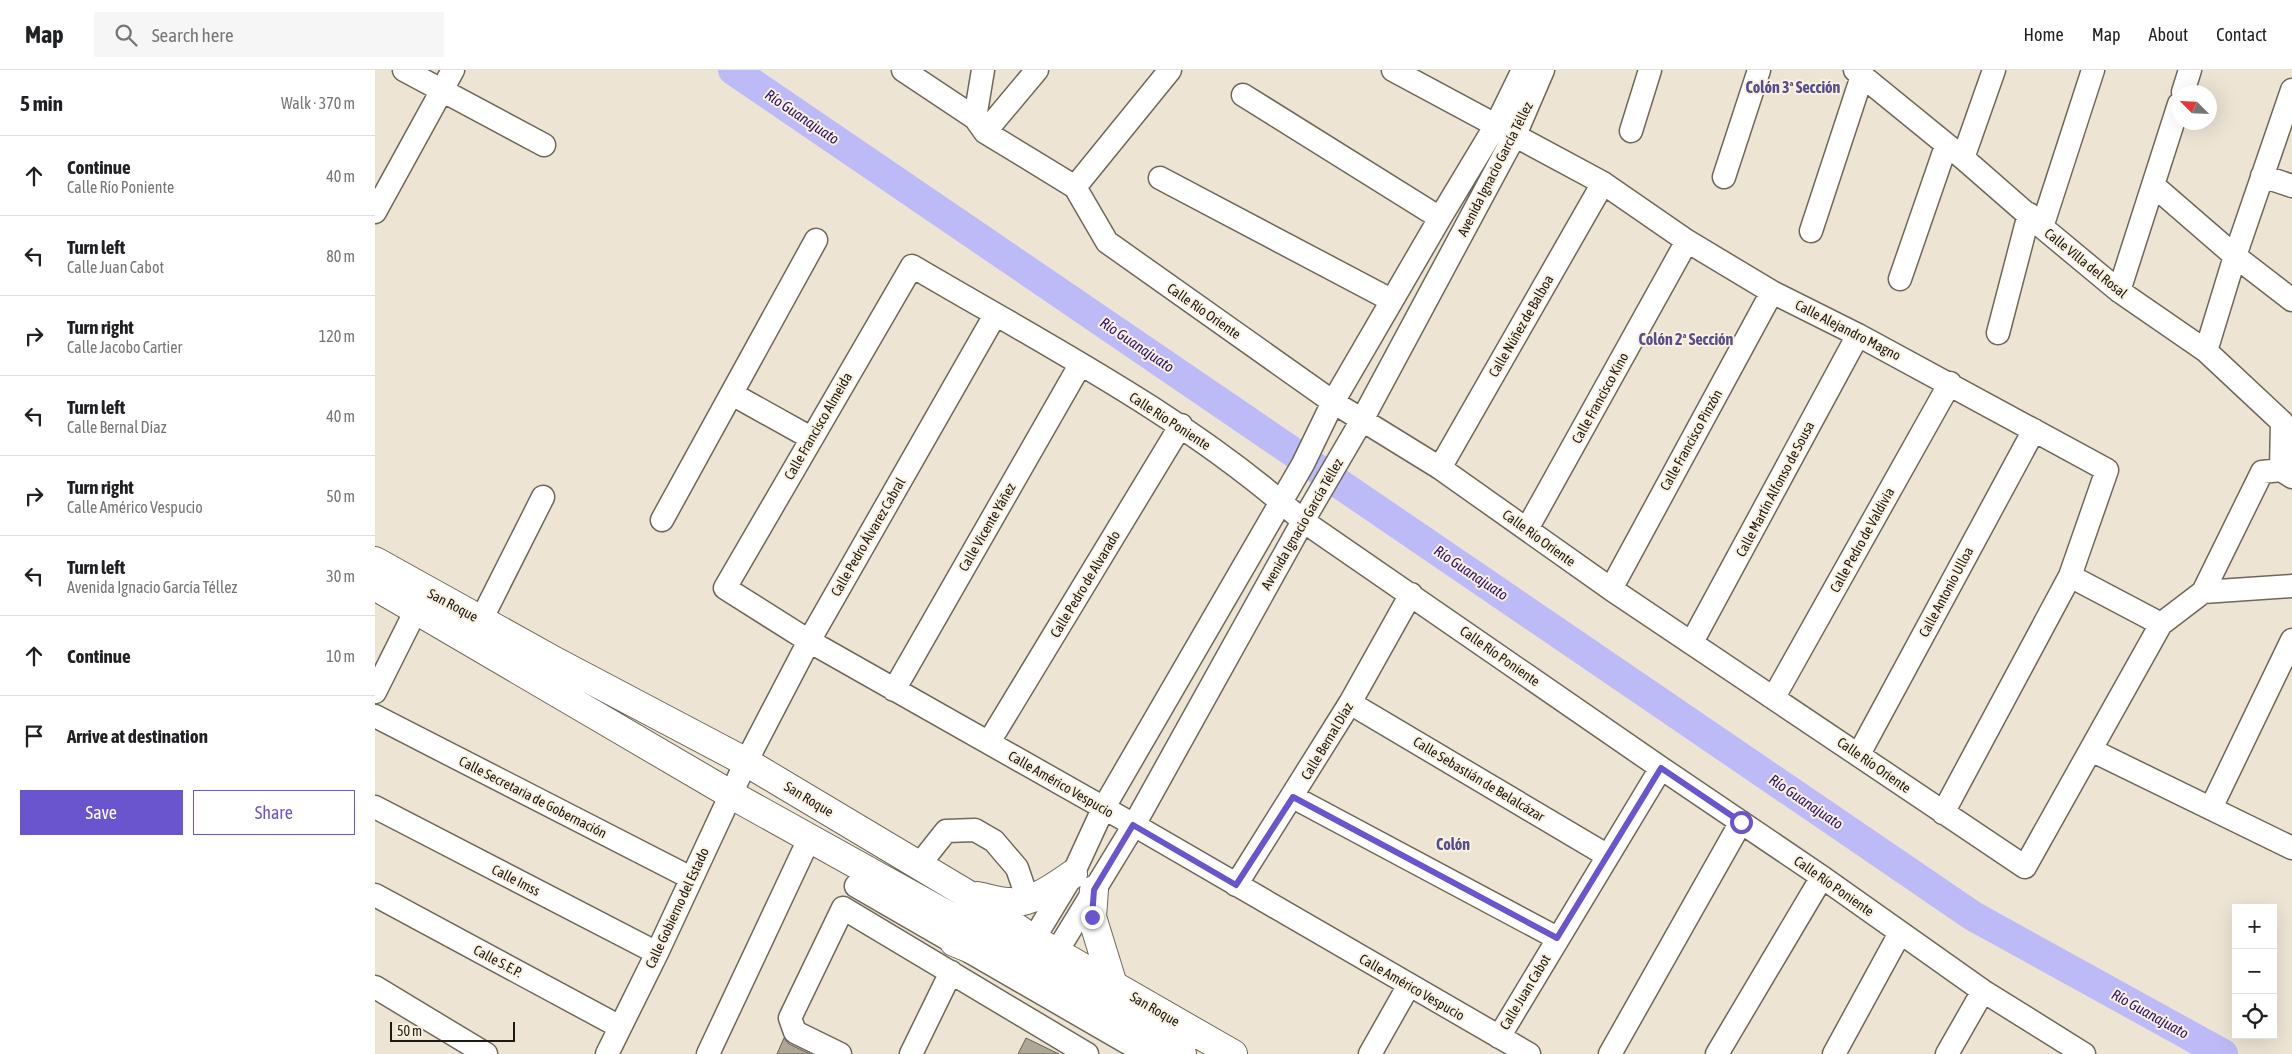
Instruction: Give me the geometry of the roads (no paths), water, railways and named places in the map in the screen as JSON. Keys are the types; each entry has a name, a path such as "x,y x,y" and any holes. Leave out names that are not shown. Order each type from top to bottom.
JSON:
{"main road":[{"name":"San Roque","path":"375,561 421,601 730,794 809,838 861,877 1044,959 1113,985 1233,1054"},
{"name":"San Roque","path":"375,586 481,620 745,762 967,894 1044,959"},
{"path":"967,894 1010,903 1028,900 1084,882 1092,917 1113,985"},
{"path":"954,942 988,956 1003,959 1044,959 1069,996 1086,1013 1157,1050"}],"street":[{"path":"403,70 544,145"},
{"path":"375,212 453,70"},
{"path":"903,70 980,125 1075,187 1170,70"},
{"path":"980,125 983,70"},
{"path":"980,125 1037,70"},
{"name":"Calle Alejandro Magno","path":"1393,70 1603,183 1687,241 1772,292 1949,383 2107,470 2070,576 1943,813"},
{"name":"Avenida Ignacio García Téllez","path":"1044,959 1084,882 1103,809 1303,464 1329,408 1391,300 1440,218 1506,130 1523,70"},
{"name":"Avenida Ignacio García Téllez","path":"1084,882 1133,825 1358,426 1506,130 1543,70"},
{"path":"1631,131 1650,70"},
{"path":"1724,177 1759,70"},
{"path":"1900,279 1955,152 1994,70"},
{"path":"1998,332 2035,221 2093,70"},
{"path":"2186,85 2191,70"},
{"path":"1811,231 1858,73"},
{"name":"Calle Villa del Rosal","path":"1858,73 1955,152 2119,291 2206,351 2282,422 2278,473"},
{"path":"2206,351 2235,256 2292,90"},
{"path":"1243,95 1440,218"},
{"path":"2119,291 2172,126"},
{"path":"2262,176 2292,186"},
{"path":"1160,178 1391,300"},
{"name":"Calle Núñez de Balboa","path":"1440,468 1603,183"},
{"path":"2153,186 2235,256 2292,300"},
{"name":"Calle Río Oriente","path":"1075,187 1107,242 1329,408 1358,426 1440,468 1611,589 2025,867 2091,750"},
{"path":"662,520 816,240"},
{"name":"Calle Francisco Kino","path":"1527,529 1687,241"},
{"name":"Calle Río Poniente","path":"912,266 1181,425 1305,518 1411,594 1661,768 1822,877 1983,991 2073,1051"},
{"name":"Calle Francisco Almeida","path":"725,588 912,266"},
{"name":"Calle Francisco Pinzón","path":"1611,589 1772,292"},
{"name":"Calle Pedro Álvarez Cabral","path":"745,762 809,641 995,315"},
{"name":"Calle Martín Alfonso de Sousa","path":"1692,642 1858,335"},
{"name":"Calle Vicente Yáñez","path":"894,690 1080,365"},
{"name":"Calle Pedro de Valdivia","path":"1774,697 1949,383"},
{"path":"732,394 811,438"},
{"name":"Calle Pedro de Alvarado","path":"989,742 1181,425"},
{"name":"Calle Antonio Ulloa","path":"1859,754 2034,430"},
{"path":"2278,473 2203,592 2161,624 2091,750 2292,848"},
{"path":"481,620 543,497"},
{"path":"2070,576 2161,624"},
{"path":"2203,592 2292,586"},
{"name":"Calle Américo Vespucio","path":"725,588 809,641 989,742 1529,1054"},
{"name":"Calle Bernal Díaz","path":"1236,885 1293,797 1350,703 1411,594"},
{"path":"375,692 421,601"},
{"path":"2211,808 2292,640"},
{"name":"Calle Sebastián de Belalcázar","path":"1350,703 1608,856"},
{"name":"Calle Secretaria de Gobernación","path":"375,716 691,878"},
{"name":"Calle Gobierno del Estado","path":"607,1054 657,953 745,762"},
{"name":"Calle Juan Cabot","path":"1499,1037 1661,768"},
{"path":"1293,797 1557,938"},
{"name":"Calle Imss","path":"375,807 657,953"},
{"path":"1609,1054 1741,822"},
{"path":"919,865 946,831 975,830 994,841 1017,868 1028,900"},
{"path":"708,1054 809,838"},
{"path":"840,1054 795,1032 790,1018 843,908 861,877 954,942 1157,1050"},
{"path":"1717,1054 1822,877"},
{"name":"Calle S.E.P.","path":"375,895 620,1027"},
{"path":"843,908 1087,1054"},
{"path":"1834,1054 1900,933"},
{"path":"911,1054 951,972"},
{"path":"1370,1054 1409,985"},
{"path":"375,987 486,1054"},
{"path":"1947,1054 1983,991"}],"waterway":[{"name":"Río Guanajuato","path":"733,70 1973,916 2223,1054"}],"district":[{"name":"Colón 3ª Sección","path":"1793,87"},
{"name":"Colón 2ª Sección","path":"1686,339"},
{"name":"Colón","path":"1453,844"}]}
